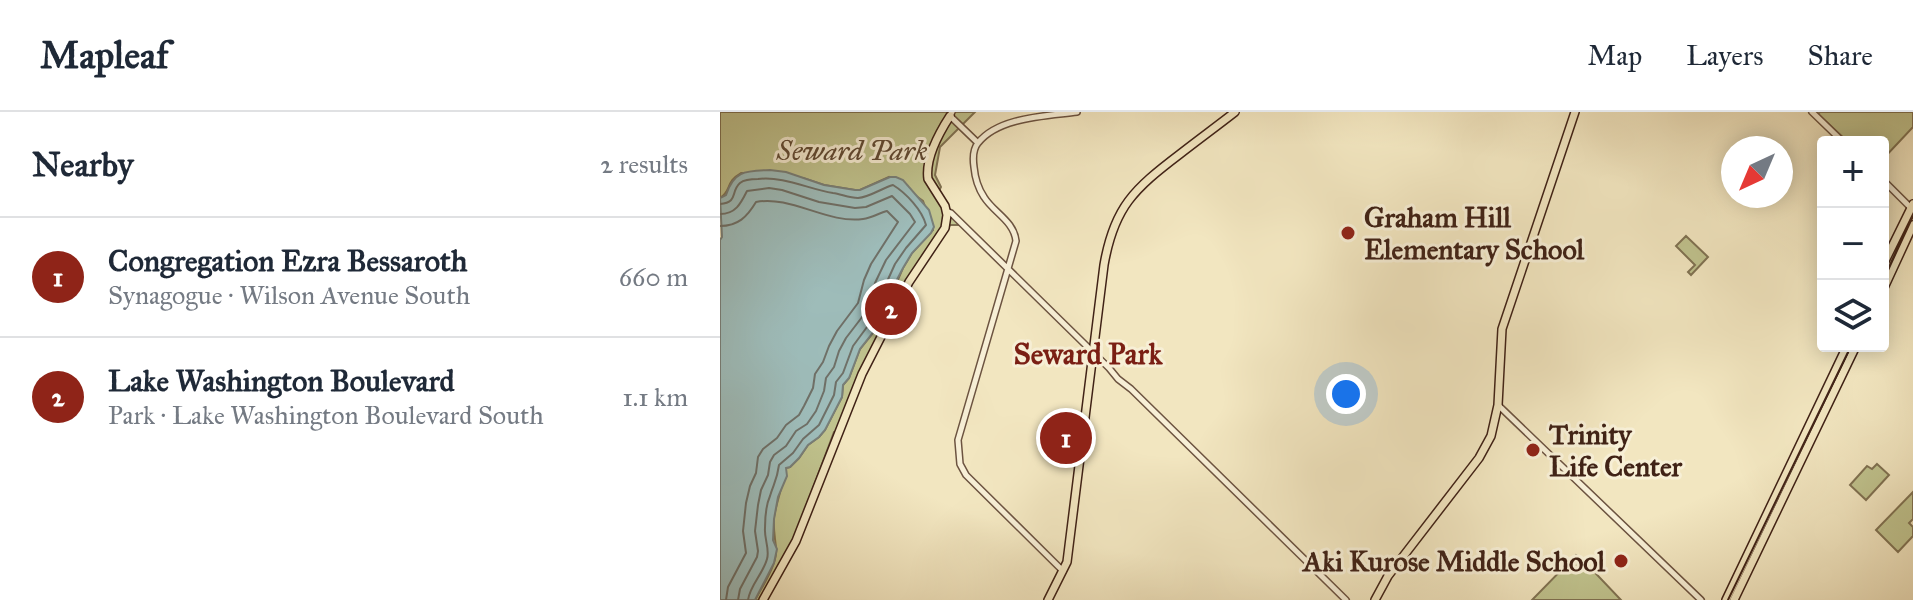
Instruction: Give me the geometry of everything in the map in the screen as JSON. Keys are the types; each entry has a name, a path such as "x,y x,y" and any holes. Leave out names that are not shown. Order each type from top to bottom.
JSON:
{"main road":[{"path":"1048,600 1068,560 1108,243 1115,223 1126,202 1149,177 1235,112"},
{"path":"1375,600 1390,573 1483,452 1491,436 1498,405 1502,329 1575,112"},
{"path":"763,600 796,541 862,374 908,283 945,228 943,202 927,174 932,152 951,114"},
{"path":"1889,253 1912,207"},
{"path":"1888,280 1913,225"},
{"path":"1726,600 1844,352"},
{"path":"1734,600 1853,352"}],"street":[{"path":"1063,571 970,480 960,464 958,440 1016,245 1012,227 988,203 978,186 974,162 978,143 1014,122 1077,112"},
{"path":"1812,112 1837,136"},
{"path":"951,114 978,143"},
{"path":"1889,186 1912,207"},
{"path":"946,211 1346,600"},
{"path":"945,228 959,226 967,229"},
{"path":"1498,405 1700,600"},
{"path":"1496,420 1511,416"}],"green space":[{"name":"Seward Park","path":"720,112 975,112 940,147 935,175 941,187 936,196 961,225 951,225 942,230 917,266 837,432 834,432 794,539 761,600 755,600 775,561 774,517 786,468 825,430 842,397 843,385 849,378 860,349 877,328 903,268 933,230 923,201 889,177 855,190 803,178 741,173 720,198"},
{"path":"1913,112 1913,127 1889,153 1889,136 1842,136 1818,114"},
{"path":"1686,236 1708,257 1691,275 1688,272 1695,265 1676,246"},
{"path":"1877,464 1889,475 1866,500 1850,485 1867,466 1872,469"},
{"path":"1913,492 1913,519 1909,523 1913,527 1913,536 1898,552 1876,530"},
{"path":"1576,555 1583,560 1621,600 1532,600"}],"water":[{"path":"770,170 855,190 896,177 903,180 929,210 934,227 903,268 892,289 886,316 860,349 849,378 843,385 842,397 825,430 786,468 787,476 778,497 774,519 773,540 777,549 774,563 755,600 720,600 720,198 726,195 737,176"}],"tram line":[{"path":"1883,280 1913,216"},
{"path":"1728,600 1848,352"}],"place":[{"name":"Graham Hill Elementary School","path":"1348,233"},
{"name":"Lake Washington Boulevard","path":"891,309"},
{"name":"Congregation Ezra Bessaroth","path":"1066,438"},
{"name":"Trinity Life Center","path":"1533,450"},
{"name":"Aki Kurose Middle School","path":"1621,561"}],"district":[{"name":"Seward Park","path":"1088,354"}]}
